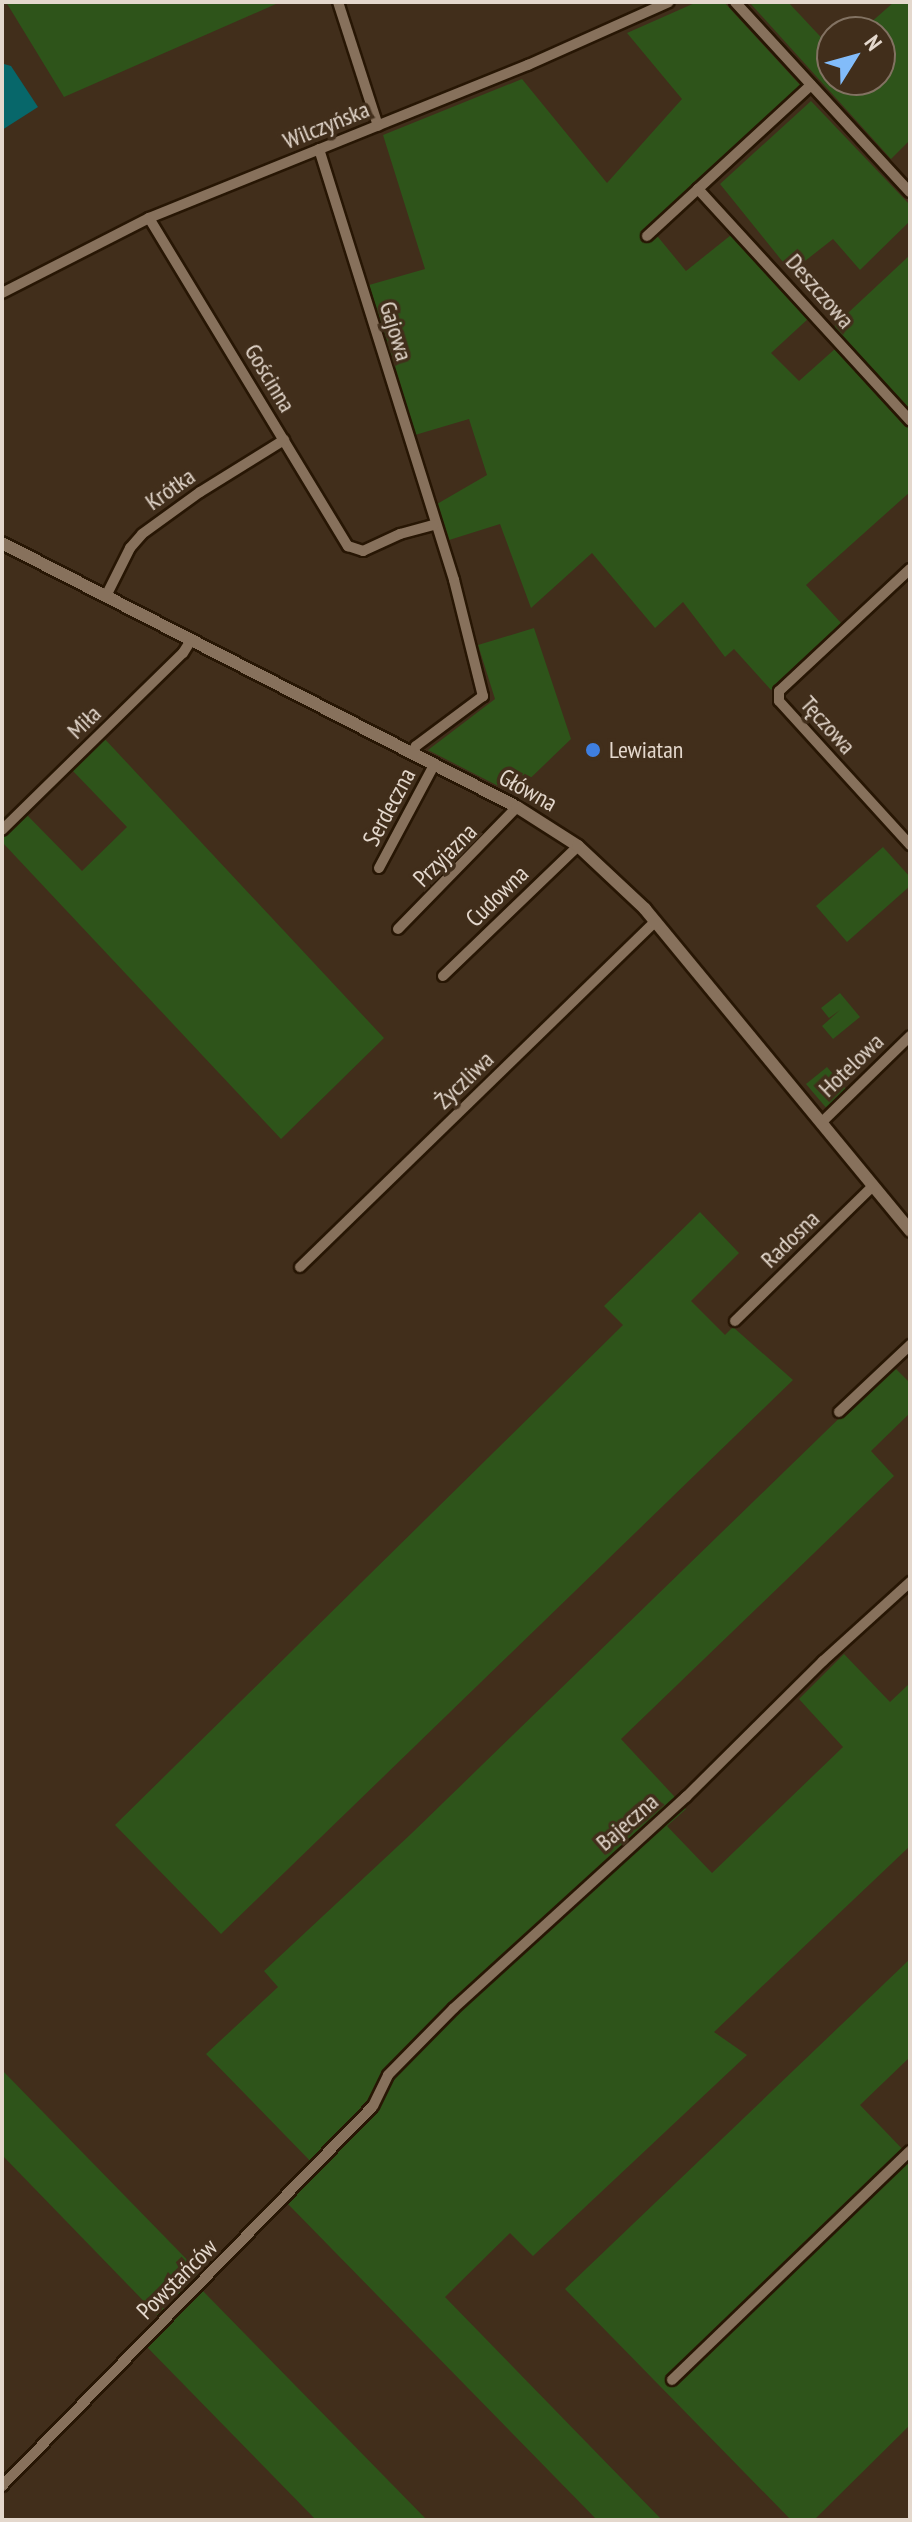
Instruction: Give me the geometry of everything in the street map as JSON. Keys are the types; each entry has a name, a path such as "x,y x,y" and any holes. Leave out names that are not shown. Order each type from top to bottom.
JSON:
{"street":[{"path":"338,2 378,126"},
{"name":"Wilczyńska","path":"2,293 149,218 528,65 669,2"},
{"path":"735,2 910,192"},
{"path":"647,236 811,85"},
{"name":"Gajowa","path":"319,149 434,525 454,580 483,696 416,746 412,753"},
{"name":"Deszczowa","path":"698,189 910,420"},
{"name":"Gościnna","path":"149,218 348,546 363,551 400,534 434,525"},
{"name":"Krótka","path":"106,596 130,548 142,534 200,492 284,440"},
{"name":"Główna","path":"2,543 517,807 578,846 623,885 655,922 910,1231"},
{"name":"Tęczowa","path":"908,574 779,691 779,701 910,845"},
{"name":"Miła","path":"2,830 183,653 191,640"},
{"name":"Serdeczna","path":"379,868 434,765"},
{"name":"Przyjazna","path":"398,929 517,807"},
{"name":"Cudowna","path":"443,976 578,846"},
{"name":"Życzliwa","path":"300,1267 655,922"},
{"name":"Hotelowa","path":"821,1123 910,1036"},
{"name":"Radosna","path":"735,1321 873,1186"},
{"path":"839,1412 910,1345"},
{"name":"Bajeczna","path":"377,2098 388,2075 454,2008 686,1797 823,1661 910,1582"},
{"name":"Powstańców","path":"2,2486 315,2167 377,2098"},
{"path":"672,2380 910,2151"}],"green space":[{"path":"6,2 275,2 276,4 64,97"},
{"path":"697,2 724,2 801,86 649,226 686,271 731,235 809,318 771,353 799,381 836,348 835,325 910,255 910,492 806,585 842,624 771,690 734,649 725,657 683,602 655,628 592,553 531,608 500,524 446,541 437,504 487,475 469,419 415,435 369,285 425,269 383,135 522,79 607,183 682,99 627,33"},
{"path":"749,2 788,2 816,32 816,76"},
{"path":"894,2 910,2 910,140 891,159 834,96 896,96 896,16 878,16"},
{"path":"811,101 910,205 910,221 860,270 833,239 791,272 720,184"},
{"path":"534,628 571,739 514,794 428,750 495,699 478,645"},
{"path":"102,736 384,1038 281,1139 2,842 2,835 25,813 82,871 127,827 70,768"},
{"path":"883,847 910,877 910,886 847,942 816,906"},
{"path":"840,993 860,1017 833,1039 822,1026 840,1010 829,1018 821,1008"},
{"path":"827,1067 848,1091 828,1110 806,1084"},
{"path":"700,1212 739,1253 691,1301 725,1335 733,1327 793,1380 221,1934 115,1825 623,1325 604,1306"},
{"path":"893,1366 910,1383 910,1413 871,1451 894,1476 621,1739 686,1809 667,1826 712,1873 843,1747 799,1699 844,1654 890,1702 910,1683 910,1846 714,2032 747,2055 533,2256 510,2233 445,2297 662,2520 597,2520 286,2202 317,2168 206,2054 278,1987 264,1971 412,1833"},
{"path":"910,1959 910,2057 860,2105 910,2157 910,2425 814,2520 791,2520 565,2289"},
{"path":"2,2070 203,2276 161,2319 2,2155"},
{"path":"201,2289 427,2520 316,2520 145,2345"}],"water":[{"path":"4,64 11,66 38,107 2,130"}],"place":[{"name":"Lewiatan","path":"593,750"}]}
